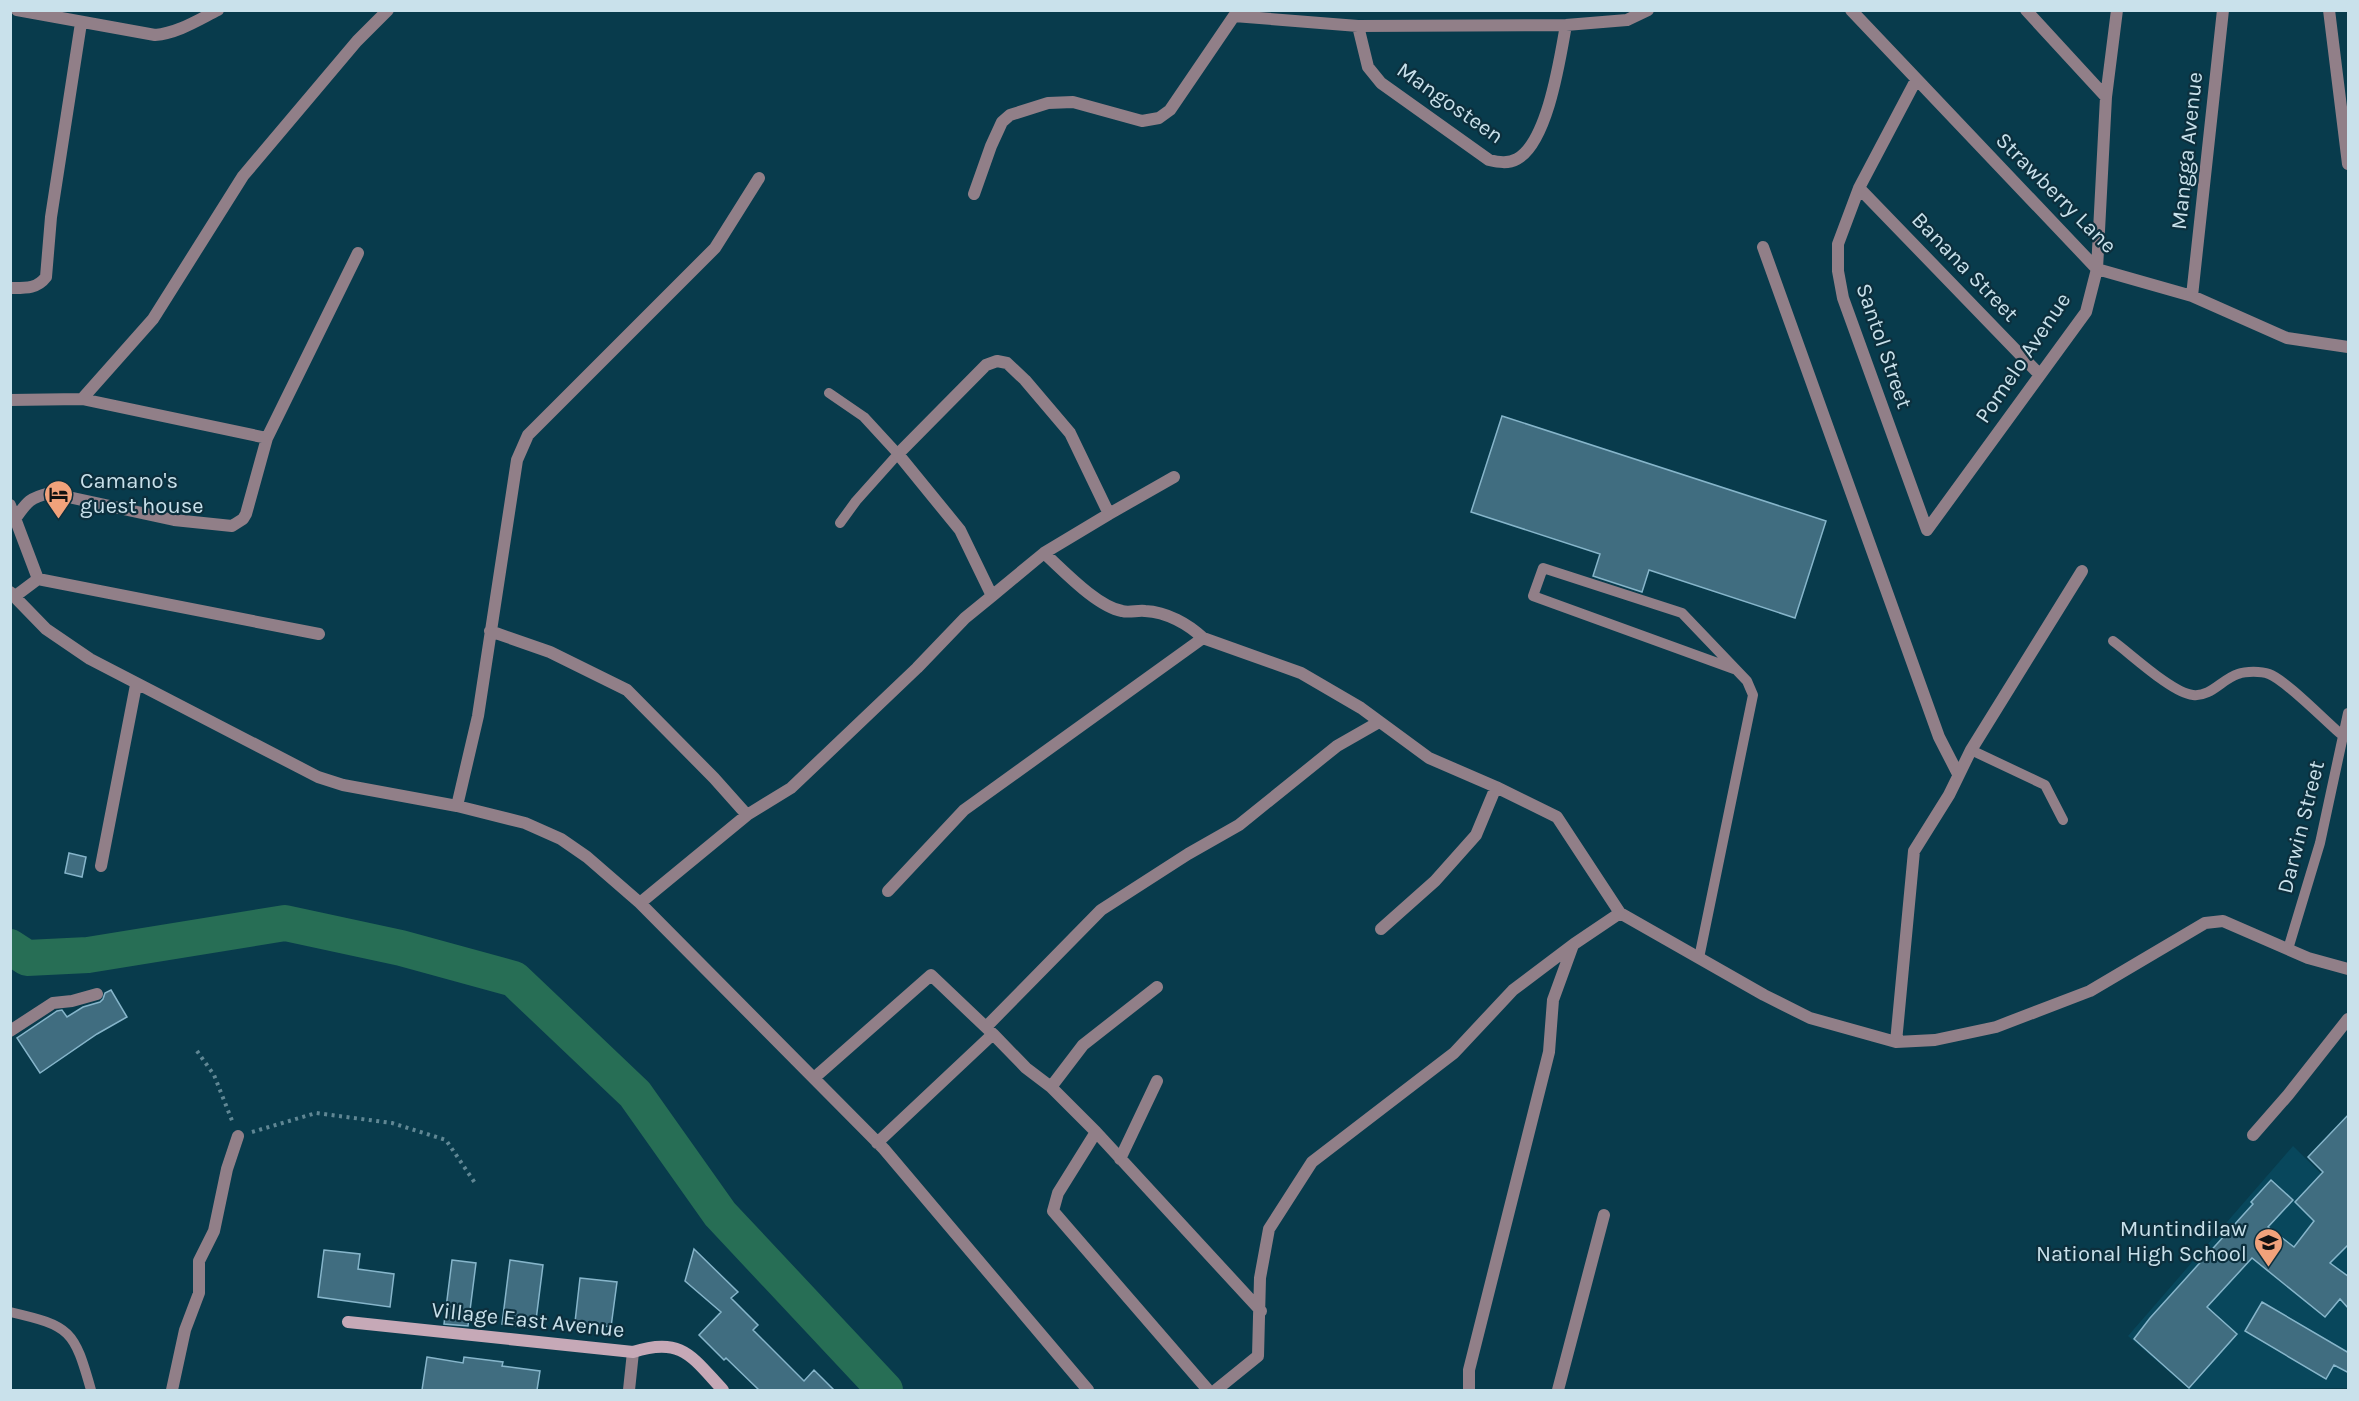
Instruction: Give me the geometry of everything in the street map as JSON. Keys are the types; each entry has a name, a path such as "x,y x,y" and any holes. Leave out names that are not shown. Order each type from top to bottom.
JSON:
{"street":[{"path":"17,10 81,23 161,34 180,29 218,10"},
{"path":"82,399 153,319 243,176 357,41 388,10"},
{"path":"974,194 991,146 1002,122 1010,115 1048,103 1073,102 1142,121 1159,118 1170,110 1233,13 1358,26 1566,25 1648,10"},
{"name":"Strawberry Lane","path":"1851,10 2097,269 2192,296 2287,338 2349,347"},
{"path":"2026,10 2106,97"},
{"name":"Pomelo Avenue","path":"1927,530 2086,312 2097,269 2106,97 2117,10"},
{"name":"Mangga Avenue","path":"2192,296 2223,10"},
{"path":"2329,10 2349,164"},
{"path":"10,288 40,285 46,277 51,217 81,23"},
{"name":"Mangosteen","path":"1358,26 1368,68 1381,83 1489,160 1500,163 1516,159 1531,147 1541,129 1559,65 1566,25"},
{"name":"Santol Street","path":"1916,80 1859,188 1838,244 1838,271 1843,298 1927,530"},
{"path":"457,806 478,716 517,460 528,435 715,248 759,178"},
{"name":"Banana Street","path":"1859,188 2040,375"},
{"path":"1762,247 1940,737 1958,774"},
{"path":"15,519 32,497 50,493 174,520 232,526 243,519 267,438 358,252"},
{"path":"992,596 960,530 898,454 986,365 1003,361 1025,380 1070,433 1109,514"},
{"path":"10,400 82,399 267,438"},
{"path":"640,903 747,815 791,788 917,668 965,618 1044,553 1174,477"},
{"path":"10,505 38,579"},
{"path":"1044,553 1102,602 1122,611 1146,611 1170,616 1194,629 1203,638 1300,673 1361,708 1430,758 1557,817 1620,913 1764,995 1810,1018 1896,1042 1935,1041 1996,1027 2090,991 2205,923 2214,921 2223,921 2308,958 2349,969"},
{"path":"1896,1042 1914,851 1949,795 1971,750 2082,571"},
{"path":"319,634 38,579 12,595 46,629 90,659 136,685 318,777 343,785 457,806 525,823 561,838 587,857 640,903 878,1143 1088,1390"},
{"path":"490,631 550,652 627,690 747,815"},
{"path":"888,891 964,810 1203,638"},
{"path":"101,866 136,685"},
{"path":"878,1143 990,1030 1101,910 1188,854 1239,825 1337,746 1379,722"},
{"path":"1381,928 1435,881 1476,835 1496,787"},
{"path":"1216,1390 1258,1356 1260,1278 1269,1229 1312,1162 1454,1053 1513,990 1620,913"},
{"path":"1469,1390 1468,1370 1549,1052 1553,1000 1574,944"},
{"path":"814,1078 931,975 990,1030 1026,1068 1051,1087 1096,1132 1260,1311"},
{"path":"1051,1087 1083,1045 1157,987"},
{"path":"10,1030 53,1003 98,994"},
{"path":"2253,1135 2349,1019"},
{"path":"1120,1159 1157,1081"},
{"path":"1096,1132 1054,1200 1053,1211 1208,1390"},
{"path":"172,1390 185,1330 200,1293 200,1261 214,1231 227,1168 238,1136"},
{"path":"1558,1390 1604,1215"},
{"name":"Village East Avenue","path":"348,1322 633,1352 652,1346 675,1347 689,1354 723,1390"},
{"path":"629,1390 633,1352"}],"lane":[{"path":"829,393 864,417 898,454 856,501 840,523"},
{"path":"1699,958 1753,695 1747,681 1682,613 1543,568 1533,596 1734,669"},
{"path":"2113,641 2177,690 2193,695 2207,693 2237,674 2256,672 2270,674 2343,736"},
{"name":"Darwin Street","path":"2288,950 2320,843 2349,713"},
{"path":"1971,750 2044,785 2063,820"},
{"path":"10,1312 50,1321 72,1338 81,1355 91,1390"}],"path":[{"path":"197,1051 214,1075 238,1136 316,1113 392,1123 446,1140 475,1183"}],"shaded area":[{"name":"Muntindilaw National High School","path":"2293,1146 2348,1200 2348,1388 2190,1390 2128,1336"}],"building":[{"path":"1502,416 1826,521 1795,618 1649,570 1642,592 1593,576 1600,554 1471,512"},
{"path":"69,853 86,857 82,877 65,873"},
{"path":"111,990 127,1017 97,1034 40,1073 17,1038 57,1011 62,1010 67,1017 83,1007 100,1002 105,993"},
{"path":"2349,1114 2349,1244 2330,1263 2349,1277 2349,1309 2340,1299 2325,1317 2252,1258 2207,1307 2237,1334 2189,1388 2134,1339 2150,1318 2253,1204 2251,1202 2271,1180 2293,1200 2268,1227 2294,1247 2314,1221 2295,1202 2323,1172 2308,1157"},
{"path":"694,1249 738,1292 731,1298 758,1325 753,1330 804,1381 814,1370 834,1390 759,1390 699,1335 721,1312 685,1281"},
{"path":"324,1250 360,1254 358,1269 394,1274 390,1307 318,1297"},
{"path":"452,1260 476,1263 468,1326 444,1324"},
{"path":"510,1260 543,1265 535,1328 502,1324"},
{"path":"580,1278 617,1282 611,1327 575,1322"},
{"path":"2262,1302 2349,1353 2349,1373 2334,1365 2326,1379 2245,1331"},
{"path":"427,1357 463,1363 464,1357 503,1362 502,1366 540,1371 537,1390 422,1390"}],"waterway":[{"path":"10,947 27,958 88,955 285,923 401,948 514,979 635,1094 720,1214 885,1390"}],"place":[{"name":"Camano's guest house","path":"59,520"},
{"name":"Muntindilaw National High School","path":"2268,1268"}]}
